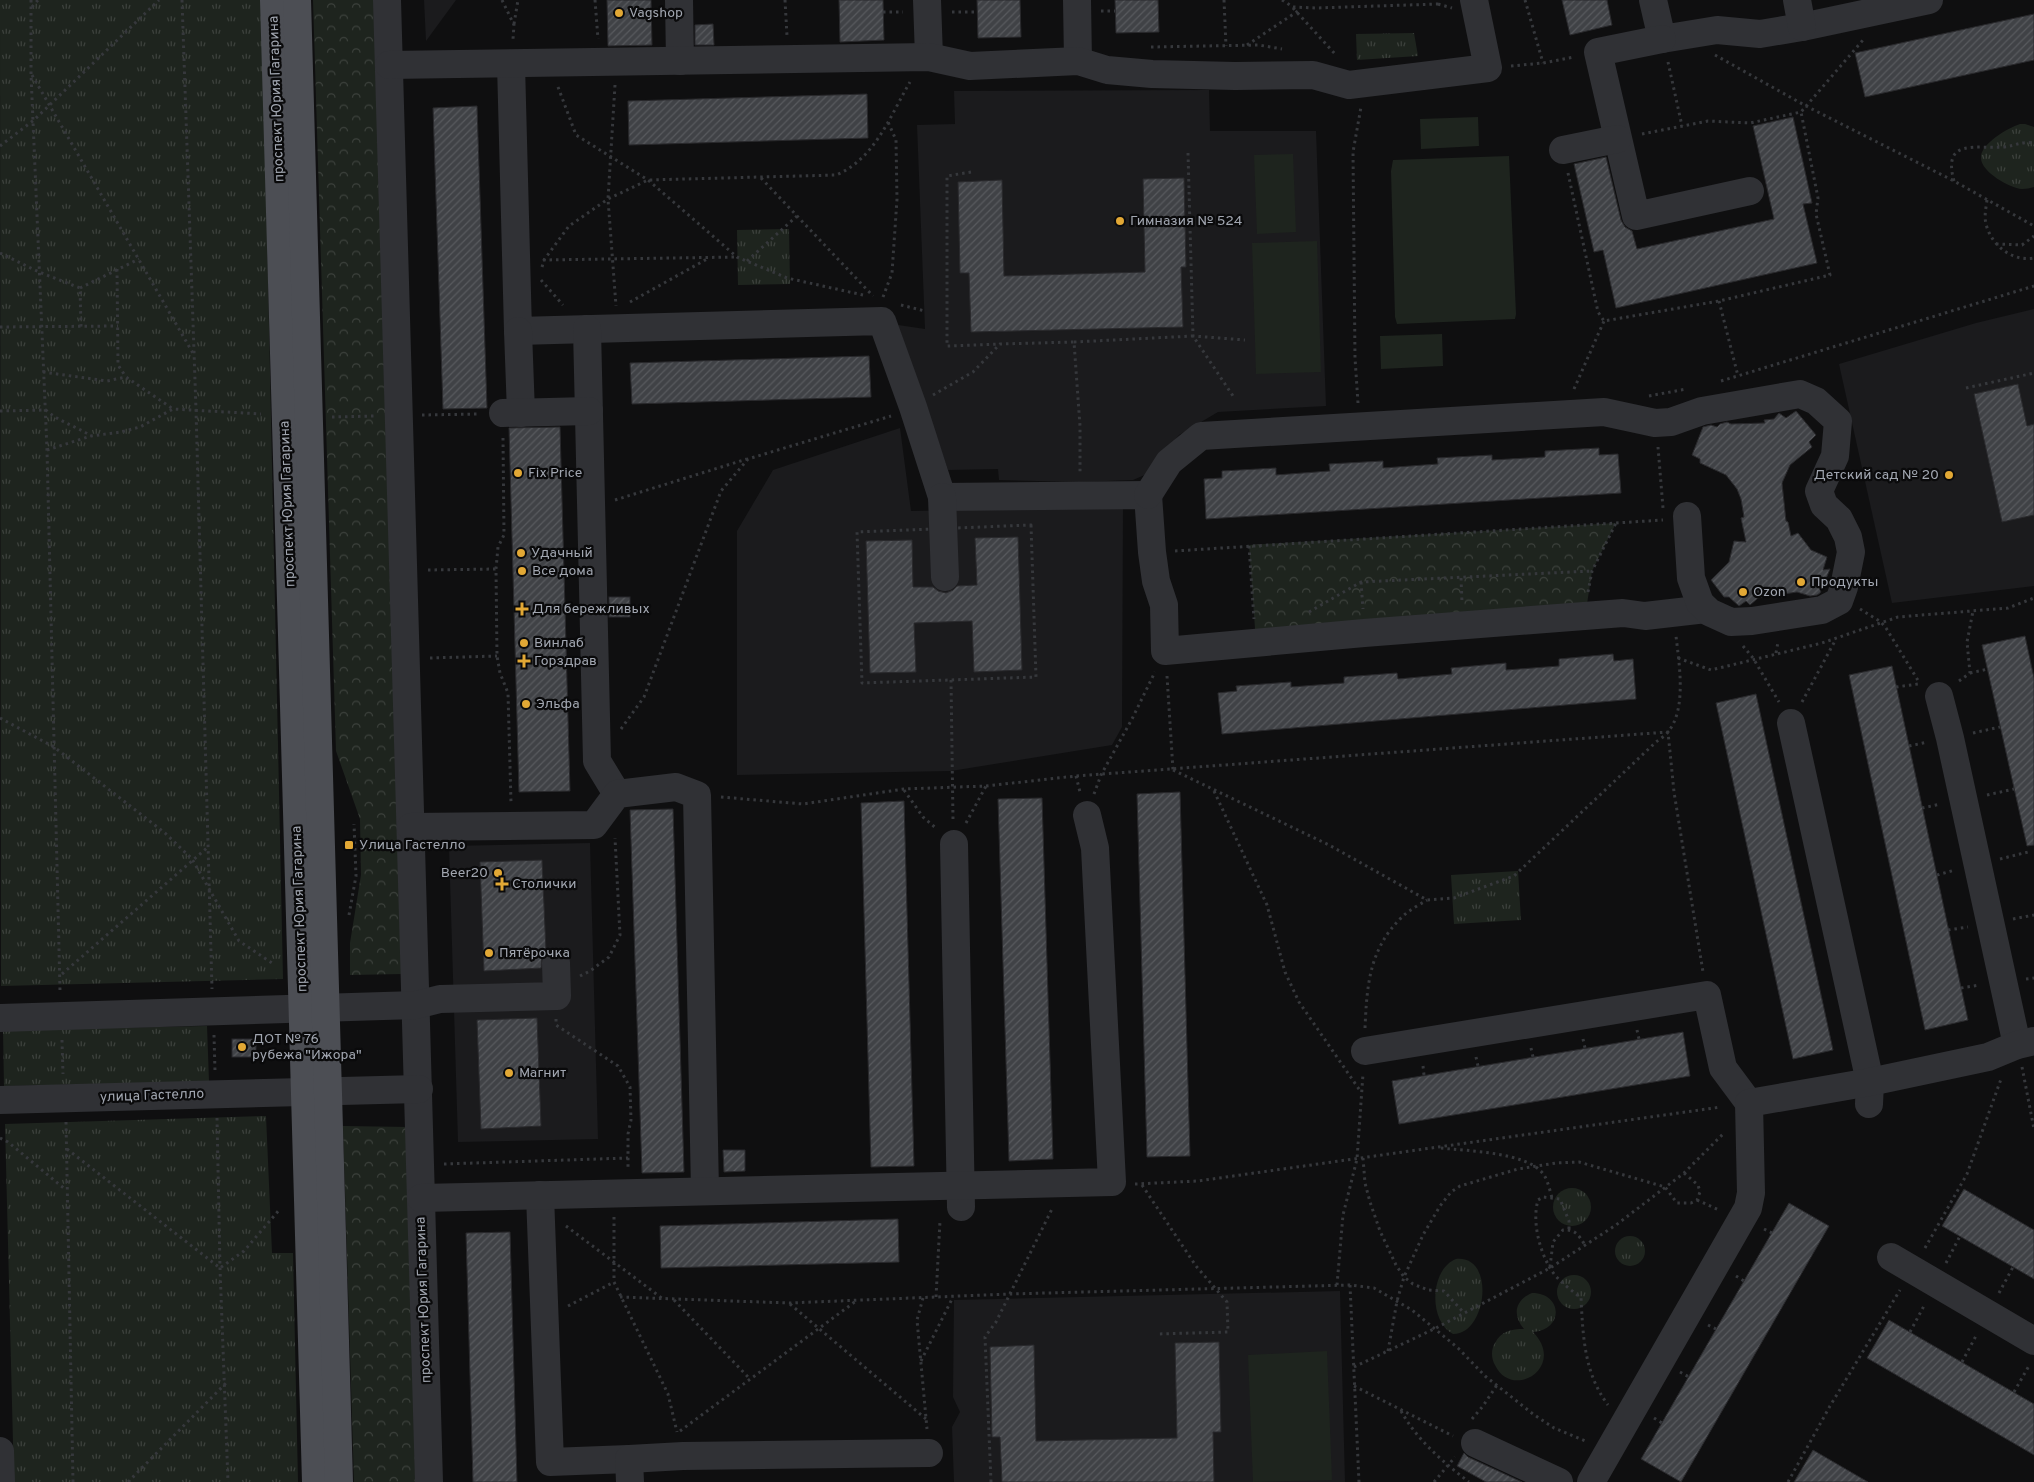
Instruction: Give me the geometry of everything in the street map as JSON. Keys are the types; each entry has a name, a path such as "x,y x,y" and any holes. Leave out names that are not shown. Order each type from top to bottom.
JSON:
{"main road":[{"name":"проспект Юрия Гагарина","path":"274,0 314,1008"},
{"name":"проспект Юрия Гагарина","path":"297,0 316,1091 316,1482"},
{"name":"проспект Юрия Гагарина","path":"316,1091 339,1482"}],"street":[{"name":"проспект Юрия Гагарина","path":"387,0 429,1482"},
{"path":"679,0 680,61"},
{"path":"927,0 928,57"},
{"path":"1077,0 1078,61"},
{"path":"389,65 928,57 970,66 1078,61 1107,70 1152,74 1313,75 1349,85 1488,68 1477,13 1462,11 1459,0"},
{"path":"1653,0 1662,39"},
{"path":"1797,0 1802,27"},
{"path":"1750,191 1636,216 1598,52 1717,30 1760,34 1929,0"},
{"path":"511,64 529,265 518,331 512,413 589,411"},
{"path":"1563,150 1617,139"},
{"path":"518,331 882,321 913,407 942,498 945,577"},
{"path":"587,329 597,761 617,794"},
{"path":"1675,518 1691,578 1700,603 1706,609 1732,622 1752,621 1822,610 1839,601 1844,587 1851,552 1848,537 1840,518 1824,505 1819,491 1835,456 1838,421 1816,400 1800,394 1702,411 1671,422 1655,423 1604,412 1201,436 1169,462 1148,495 1156,581 1164,605 1165,651 1364,633 1623,613 1644,616 1706,609"},
{"path":"942,498 1148,495"},
{"path":"1749,1103 1869,1093 1988,1057 2026,1043 1939,696"},
{"path":"1791,723 1869,1093"},
{"path":"411,827 594,825 617,794 676,786 698,795 705,1192"},
{"path":"422,1198 540,1202 622,1193 705,1192 961,1197 1066,1183 1112,1182 1095,848 1086,815"},
{"path":"954,844 961,1197"},
{"path":"0,1018 416,1005 440,999 556,982"},
{"path":"1364,1051 1707,995 1723,1068 1749,1103 1751,1193 1748,1208 1591,1482"},
{"path":"316,1091 419,1089"},
{"name":"улица Гастелло","path":"0,1100 316,1091"},
{"path":"540,1202 549,1472 629,1471 680,1445 929,1453"},
{"path":"1891,1257 2034,1341"},
{"path":"1465,1438 1559,1482"},
{"path":"0,1452 1,1482"}],"path":[{"path":"31,0 31,74 46,410 60,994"},
{"path":"32,8 38,0"},
{"path":"0,146 34,120 159,0"},
{"path":"182,0 196,410 212,990"},
{"path":"502,0 514,25"},
{"path":"511,64 518,0"},
{"path":"595,0 608,62 610,156 608,199 616,310 708,258"},
{"path":"780,0 786,5"},
{"path":"785,0 787,59"},
{"path":"1224,0 1226,46"},
{"path":"1282,0 1293,7 1338,57"},
{"path":"1293,7 1438,4 1437,0"},
{"path":"1525,0 1543,63"},
{"path":"1246,45 1302,8"},
{"path":"1617,139 1682,127 1708,120 1750,123 1800,112 1866,36"},
{"path":"1662,39 1682,127"},
{"path":"1488,68 1543,63 1598,52"},
{"path":"1714,54 1806,106 1954,181 2034,226"},
{"path":"529,265 544,260 569,226 608,199 648,180 836,175 847,170 869,152 913,76 928,57"},
{"path":"548,63 576,135 648,180 737,258 787,278 890,302"},
{"path":"31,74 194,356"},
{"path":"1358,408 1355,358 1353,152 1361,104"},
{"path":"1604,321 1719,301 1830,274 1816,214 1818,198 1800,112"},
{"path":"882,300 892,273 897,199 896,140 888,121"},
{"path":"1954,181 1951,169 1952,158 1960,149 1967,147 2003,147 2018,142 2034,143"},
{"path":"1563,150 1598,312 1604,321"},
{"path":"1188,153 1193,336 1235,399"},
{"path":"971,172 947,176 947,346 1193,336 1244,340"},
{"path":"761,178 875,298"},
{"path":"1987,200 1986,224 2000,249 2013,256 2027,259 2034,258"},
{"path":"747,262 797,216"},
{"path":"1996,244 2022,245 2034,236"},
{"path":"0,253 39,272 80,288 139,259"},
{"path":"529,265 544,260 737,258"},
{"path":"117,269 118,365 126,377 173,408 266,414"},
{"path":"535,286 538,277 567,310 587,329"},
{"path":"1714,383 2034,286"},
{"path":"80,288 81,327"},
{"path":"1719,301 1745,404"},
{"path":"899,304 924,311"},
{"path":"1573,414 1571,394 1604,321"},
{"path":"0,327 118,326"},
{"path":"1074,342 1080,426 1080,496"},
{"path":"591,507 880,421 913,407 974,372 1000,344"},
{"path":"43,372 108,381 126,377"},
{"path":"1966,388 2034,373"},
{"path":"1649,395 1688,389"},
{"path":"47,450 90,436 121,432 140,427 173,408"},
{"path":"0,410 46,410 55,418 78,427 90,436"},
{"path":"424,415 512,413 504,534 498,546 496,569 497,656 500,673 508,692 512,826"},
{"path":"325,417 384,415"},
{"path":"620,729 644,697 721,491 748,459"},
{"path":"1152,552 1675,518"},
{"path":"1585,617 1592,571 1616,523"},
{"path":"1031,526 1036,676 951,680 862,683 857,532 1031,526"},
{"path":"1249,545 1256,642"},
{"path":"428,570 496,569"},
{"path":"1305,615 1361,582 1592,571"},
{"path":"1678,658 1711,670 1753,658 1836,639 1898,617 2008,608 2034,598"},
{"path":"1970,672 1967,642 1973,611"},
{"path":"1337,1285 1343,1215 1357,1159 1369,972 1374,957 1388,932 1398,921 1427,900 1454,898 1514,876 1668,732 1676,717 1680,697 1673,613"},
{"path":"1881,622 1917,680 1921,683 1896,687"},
{"path":"1791,723 1836,639"},
{"path":"1165,651 1173,770"},
{"path":"1101,775 1132,719 1165,651"},
{"path":"430,658 497,656"},
{"path":"1753,658 1791,723"},
{"path":"1939,696 1970,672 1988,669"},
{"path":"951,680 954,844"},
{"path":"0,718 54,747 165,833 192,859 239,941 275,964"},
{"path":"698,795 803,804 904,790 952,786 986,786 1101,775 1668,732"},
{"path":"1668,732 1674,792 1707,995"},
{"path":"1173,770 1329,845 1427,900"},
{"path":"954,844 986,786"},
{"path":"904,790 923,817 954,844"},
{"path":"1214,791 1267,905 1284,972 1299,1002 1362,1093"},
{"path":"348,924 356,876 354,824"},
{"path":"615,833 620,936 609,957 590,971 556,982 556,1025 618,1066 630,1086 631,1120 628,1134 628,1158 614,1261 614,1282 668,1394 680,1445"},
{"path":"61,974 208,846"},
{"path":"213,1031 215,1075"},
{"path":"61,1033 64,1076"},
{"path":"2026,1043 2034,1129"},
{"path":"1112,1182 1142,1184 1198,1181 1749,1103"},
{"path":"217,1112 220,1268 226,1383 228,1482"},
{"path":"66,1116 73,1482"},
{"path":"1354,1366 1464,1314 1550,1268 1616,1225 1684,1173 1725,1132"},
{"path":"0,1138 8,1142 67,1190"},
{"path":"67,1148 220,1268"},
{"path":"1435,1148 1518,1159 1534,1166 1544,1176 1552,1198"},
{"path":"444,1164 628,1158"},
{"path":"1363,1158 1365,1184 1380,1231 1404,1277 1420,1288 1444,1291 1464,1314"},
{"path":"1388,1351 1396,1301 1404,1277 1423,1235 1440,1206 1451,1192 1460,1186 1518,1169 1556,1163 1579,1162 1665,1187 1677,1203 1691,1204 1697,1200 1700,1192 1698,1185 1684,1173"},
{"path":"991,1482 985,1337 996,1322 1066,1183"},
{"path":"1142,1184 1196,1266 1227,1302 1228,1332 1156,1334"},
{"path":"1570,1229 1569,1221 1560,1200 1543,1196 1538,1200 1536,1207 1543,1253 1550,1268 1564,1284 1581,1298 1585,1354 1590,1372 1606,1402 1623,1426"},
{"path":"936,1298 941,1213 961,1197"},
{"path":"540,1202 664,1299"},
{"path":"220,1268 244,1251 280,1208"},
{"path":"1550,1268 1553,1242 1564,1230 1570,1229 1577,1233 1585,1245"},
{"path":"545,1318 614,1282"},
{"path":"620,1297 789,1303 1010,1294 1337,1285 1374,1288 1436,1328 1497,1385 1554,1428 1610,1449"},
{"path":"1350,1285 1359,1482"},
{"path":"921,1361 954,1297"},
{"path":"923,1298 917,1320 929,1453"},
{"path":"674,1300 750,1379"},
{"path":"680,1445 750,1379 856,1301"},
{"path":"789,1303 926,1419"},
{"path":"2014,1392 2034,1357"},
{"path":"128,1482 226,1383"},
{"path":"1434,1482 1447,1466 1497,1385"},
{"path":"1354,1386 1401,1411 1465,1438"},
{"path":"1401,1411 1411,1428 1447,1466 1469,1482"}],"shaded area":[{"path":"424,0 456,0 426,41"},
{"name":"Гимназия № 524","path":"1209,90 1210,131 1316,131 1326,406 1218,412 1179,435 1147,474 1133,480 1080,482 999,480 998,469 948,470 898,325 925,329 917,125 955,124 954,91"},
{"name":"Детский сад № 20","path":"2034,309 2034,586 1892,603 1839,364 1976,323"},
{"path":"900,428 911,511 1123,507 1122,727 1112,745 951,771 737,775 737,531 773,470"},
{"path":"590,843 598,1139 458,1142 449,846"},
{"path":"1340,1291 1345,1482 954,1482 952,1427 960,1412 953,1397 954,1300"}],"green space":[{"path":"0,0 262,0 283,979 1,986"},
{"path":"313,0 375,0 402,974 350,975 350,943 361,875 360,819 336,751"},
{"path":"1414,33 1418,56 1357,60 1356,34"},
{"path":"1478,117 1479,146 1421,149 1420,119"},
{"path":"2020,124 2034,127 2034,187 2023,189 2011,186 1991,174 1982,163 1981,158 1985,147 1990,142 2002,133"},
{"path":"1293,154 1296,232 1257,234 1254,155"},
{"path":"1509,156 1515,319 1397,324 1395,317 1391,171 1393,160"},
{"path":"789,229 790,284 738,285 737,230"},
{"path":"1317,241 1321,372 1256,374 1252,243"},
{"path":"1442,334 1443,366 1381,369 1380,336"},
{"path":"1616,523 1592,571 1585,617 1256,642 1249,545"},
{"path":"1518,871 1521,920 1454,924 1451,875"},
{"path":"207,1026 209,1082 4,1086 3,1030"},
{"path":"266,1116 272,1253 293,1253 298,1482 14,1482 5,1124"},
{"path":"343,1126 408,1127 417,1482 354,1482"},
{"path":"1572,1188 1586,1193 1591,1207 1586,1221 1572,1226 1558,1221 1553,1207 1558,1193"},
{"path":"1630,1236 1641,1240 1645,1251 1641,1262 1630,1266 1619,1262 1615,1251 1619,1240"},
{"path":"1456,1259 1469,1261 1477,1269 1482,1281 1482,1295 1479,1309 1473,1322 1465,1331 1453,1334 1439,1318 1435,1295 1441,1273 1447,1265"},
{"path":"1574,1275 1586,1280 1591,1292 1586,1304 1574,1309 1562,1304 1557,1292 1562,1280"},
{"path":"1532,1293 1550,1299 1556,1312 1550,1325 1543,1330 1533,1332 1542,1345 1544,1357 1540,1367 1533,1375 1523,1380 1513,1380 1503,1375 1495,1365 1492,1351 1497,1339 1504,1333 1511,1330 1524,1329 1518,1318 1517,1308 1526,1296"},
{"path":"1327,1351 1332,1480 1253,1482 1248,1355"}],"building":[{"path":"607,0 651,0 652,45 608,46"},
{"path":"839,0 883,0 884,40 840,42"},
{"path":"977,0 1020,0 1021,37 978,38"},
{"path":"1115,0 1158,0 1159,32 1116,33"},
{"path":"1562,0 1607,0 1612,25 1570,35"},
{"path":"2034,14 2034,60 1865,97 1855,53"},
{"path":"713,24 714,45 695,45 695,25"},
{"path":"867,94 868,138 629,145 628,101"},
{"path":"477,106 487,408 443,409 433,108"},
{"path":"1793,117 1812,203 1803,204 1817,263 1616,308 1603,250 1594,252 1574,164 1606,157 1621,220 1625,227 1632,231 1637,249 1774,219 1753,126"},
{"path":"1184,178 1186,267 1181,267 1183,327 971,332 969,273 960,273 958,182 1002,180 1004,276 1145,272 1143,179"},
{"path":"869,356 871,397 632,404 630,363"},
{"path":"2018,384 2027,426 2034,424 2034,515 2002,522 1974,394"},
{"path":"1796,411 1816,435 1809,442 1812,447 1790,465 1782,483 1786,521 1788,522 1791,536 1798,533 1811,550 1827,557 1823,570 1830,569 1820,593 1817,595 1810,596 1797,592 1758,598 1750,605 1746,601 1739,606 1729,597 1724,597 1711,580 1729,562 1734,541 1746,542 1741,518 1744,517 1741,499 1737,489 1726,475 1700,463 1700,459 1692,455 1703,427 1711,425 1717,427 1727,422 1731,424 1765,423 1764,420 1774,419 1779,413 1786,418"},
{"path":"560,427 570,791 519,792 509,428"},
{"path":"1599,448 1599,455 1618,454 1621,493 1206,519 1204,479 1222,478 1222,471 1276,468 1276,475 1330,471 1329,464 1383,461 1383,468 1438,464 1437,458 1492,455 1492,460 1545,457 1545,451"},
{"path":"1018,537 1022,670 974,672 972,621 914,623 916,672 870,673 866,541 912,540 913,587 933,587 938,591 946,593 957,586 977,585 975,538"},
{"path":"609,597 630,597 630,617 609,617"},
{"path":"2025,636 2034,678 2034,845 2027,846 1982,645"},
{"path":"1613,654 1614,661 1633,659 1636,699 1222,734 1218,693 1237,691 1236,686 1291,682 1291,687 1344,683 1344,677 1397,673 1398,679 1452,674 1451,668 1506,663 1506,670 1559,666 1559,659"},
{"path":"1892,666 1968,1020 1925,1030 1849,675"},
{"path":"1756,694 1833,1050 1793,1059 1716,703"},
{"path":"1180,792 1190,1156 1147,1157 1137,794"},
{"path":"1042,798 1053,1159 1009,1161 998,799"},
{"path":"904,801 914,1166 871,1167 861,803"},
{"path":"673,809 684,1172 642,1173 630,810"},
{"path":"542,860 546,952 542,956 541,968 484,971 480,862"},
{"name":"Магнит","path":"537,1018 541,1126 481,1129 477,1020"},
{"path":"1683,1032 1690,1076 1399,1124 1392,1081"},
{"path":"232,1039 256,1039 256,1057 232,1057"},
{"path":"723,1150 745,1150 745,1171 724,1172"},
{"path":"1964,1189 2034,1230 2034,1279 1942,1226"},
{"path":"1789,1203 1829,1226 1681,1482 1641,1459"},
{"path":"898,1219 899,1262 661,1268 660,1226"},
{"path":"510,1232 517,1482 473,1482 466,1233"},
{"path":"1889,1320 2034,1404 2034,1455 1867,1358"},
{"path":"1219,1342 1221,1432 1213,1432 1214,1482 1002,1482 1000,1437 992,1437 990,1347 1034,1345 1036,1441 1177,1438 1175,1343"},
{"path":"1813,1450 1868,1482 1794,1482"},
{"path":"1464,1453 1468,1457 1522,1482 1486,1482 1457,1466"}],"place":[{"name":"Vagshop","path":"619,13"},
{"name":"Гимназия № 524","path":"1120,221"},
{"name":"Fix Price","path":"518,473"},
{"name":"Детский сад № 20","path":"1949,475"},
{"name":"Удачный","path":"521,553"},
{"name":"Все дома","path":"522,571"},
{"name":"Продукты","path":"1801,582"},
{"name":"Ozon","path":"1743,592"},
{"name":"Для бережливых","path":"522,609"},
{"name":"Винлаб","path":"524,643"},
{"name":"Горздрав","path":"524,661"},
{"name":"Эльфа","path":"526,704"},
{"name":"Улица Гастелло","path":"349,845"},
{"name":"Beer20","path":"498,873"},
{"name":"Столички","path":"502,884"},
{"name":"Пятёрочка","path":"489,953"},
{"name":"ДОТ № 76 рубежа \"Ижора\"","path":"242,1047"},
{"name":"Магнит","path":"509,1073"}]}
